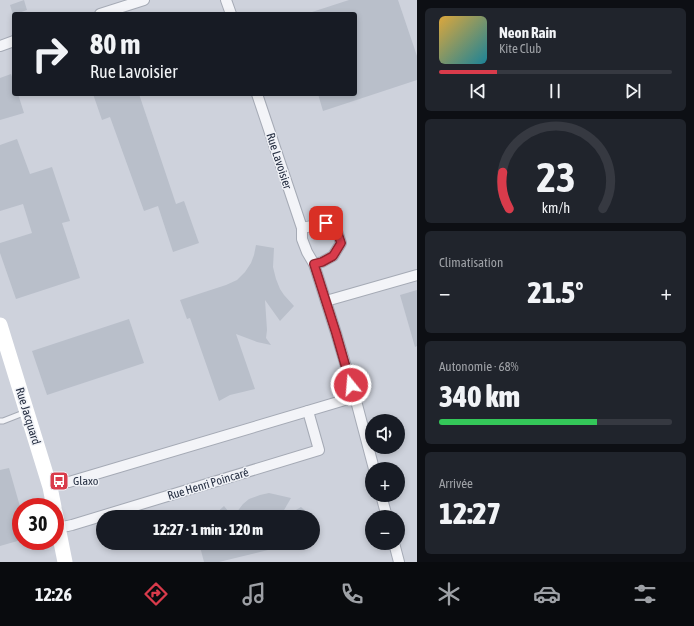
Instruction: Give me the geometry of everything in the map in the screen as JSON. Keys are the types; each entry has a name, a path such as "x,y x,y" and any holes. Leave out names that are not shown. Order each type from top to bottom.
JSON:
{"street":[{"path":"106,12 144,0"},
{"path":"226,0 230,12"},
{"path":"0,46 12,42"},
{"name":"Rue Lavoisier","path":"258,96 302,228 302,239 314,264 326,301 355,397 372,462"},
{"path":"302,228 326,223 336,228 341,243 333,256 322,262 314,264"},
{"path":"326,301 417,275"},
{"name":"Rue Jacquard","path":"0,325 52,498"},
{"path":"68,482 355,397"},
{"name":"Rue Henri Poincaré","path":"64,527 72,526 319,450 308,411"},
{"path":"63,550 65,562"},
{"path":"396,550 399,562"}],"lane":[{"path":"0,420 3,421 27,412"}],"shaded area":[{"path":"0,0 417,0 417,562 0,562"}],"building":[{"path":"24,0 27,10 21,12 12,12 10,5"},
{"path":"349,0 398,0 417,56 417,80 323,111 319,96 357,96 357,12 312,12"},
{"path":"11,74 12,96 19,96 24,113 0,120 0,78"},
{"path":"94,96 140,96 176,204 184,201 199,243 173,252 158,206 144,211 110,117 102,120"},
{"path":"17,139 30,174 52,167 70,221 62,223 80,278 16,299 0,253 0,243 32,233 23,204 0,211 0,145"},
{"path":"256,245 274,248 273,267 276,279 284,295 294,306 280,321 265,300 267,330 266,338 271,345 257,342 236,334 255,389 230,395 219,401 190,318 187,319 180,300 237,280 251,263"},
{"path":"417,290 417,346 415,347 400,295"},
{"path":"129,319 144,363 47,395 32,351"},
{"path":"9,468 18,498 12,498 12,543 0,546 0,470"},
{"path":"269,493 291,498 284,510 238,510 249,499 260,495"},
{"path":"224,506 227,510 220,510"},
{"path":"301,507 304,510 296,510"},
{"path":"201,550 268,550 219,562 204,562"}],"place":[{"name":"Glaxo","path":"59,481"}],"route":[{"path":"326,223 336,228 341,243 333,256 322,262 314,264 351,385"}]}
